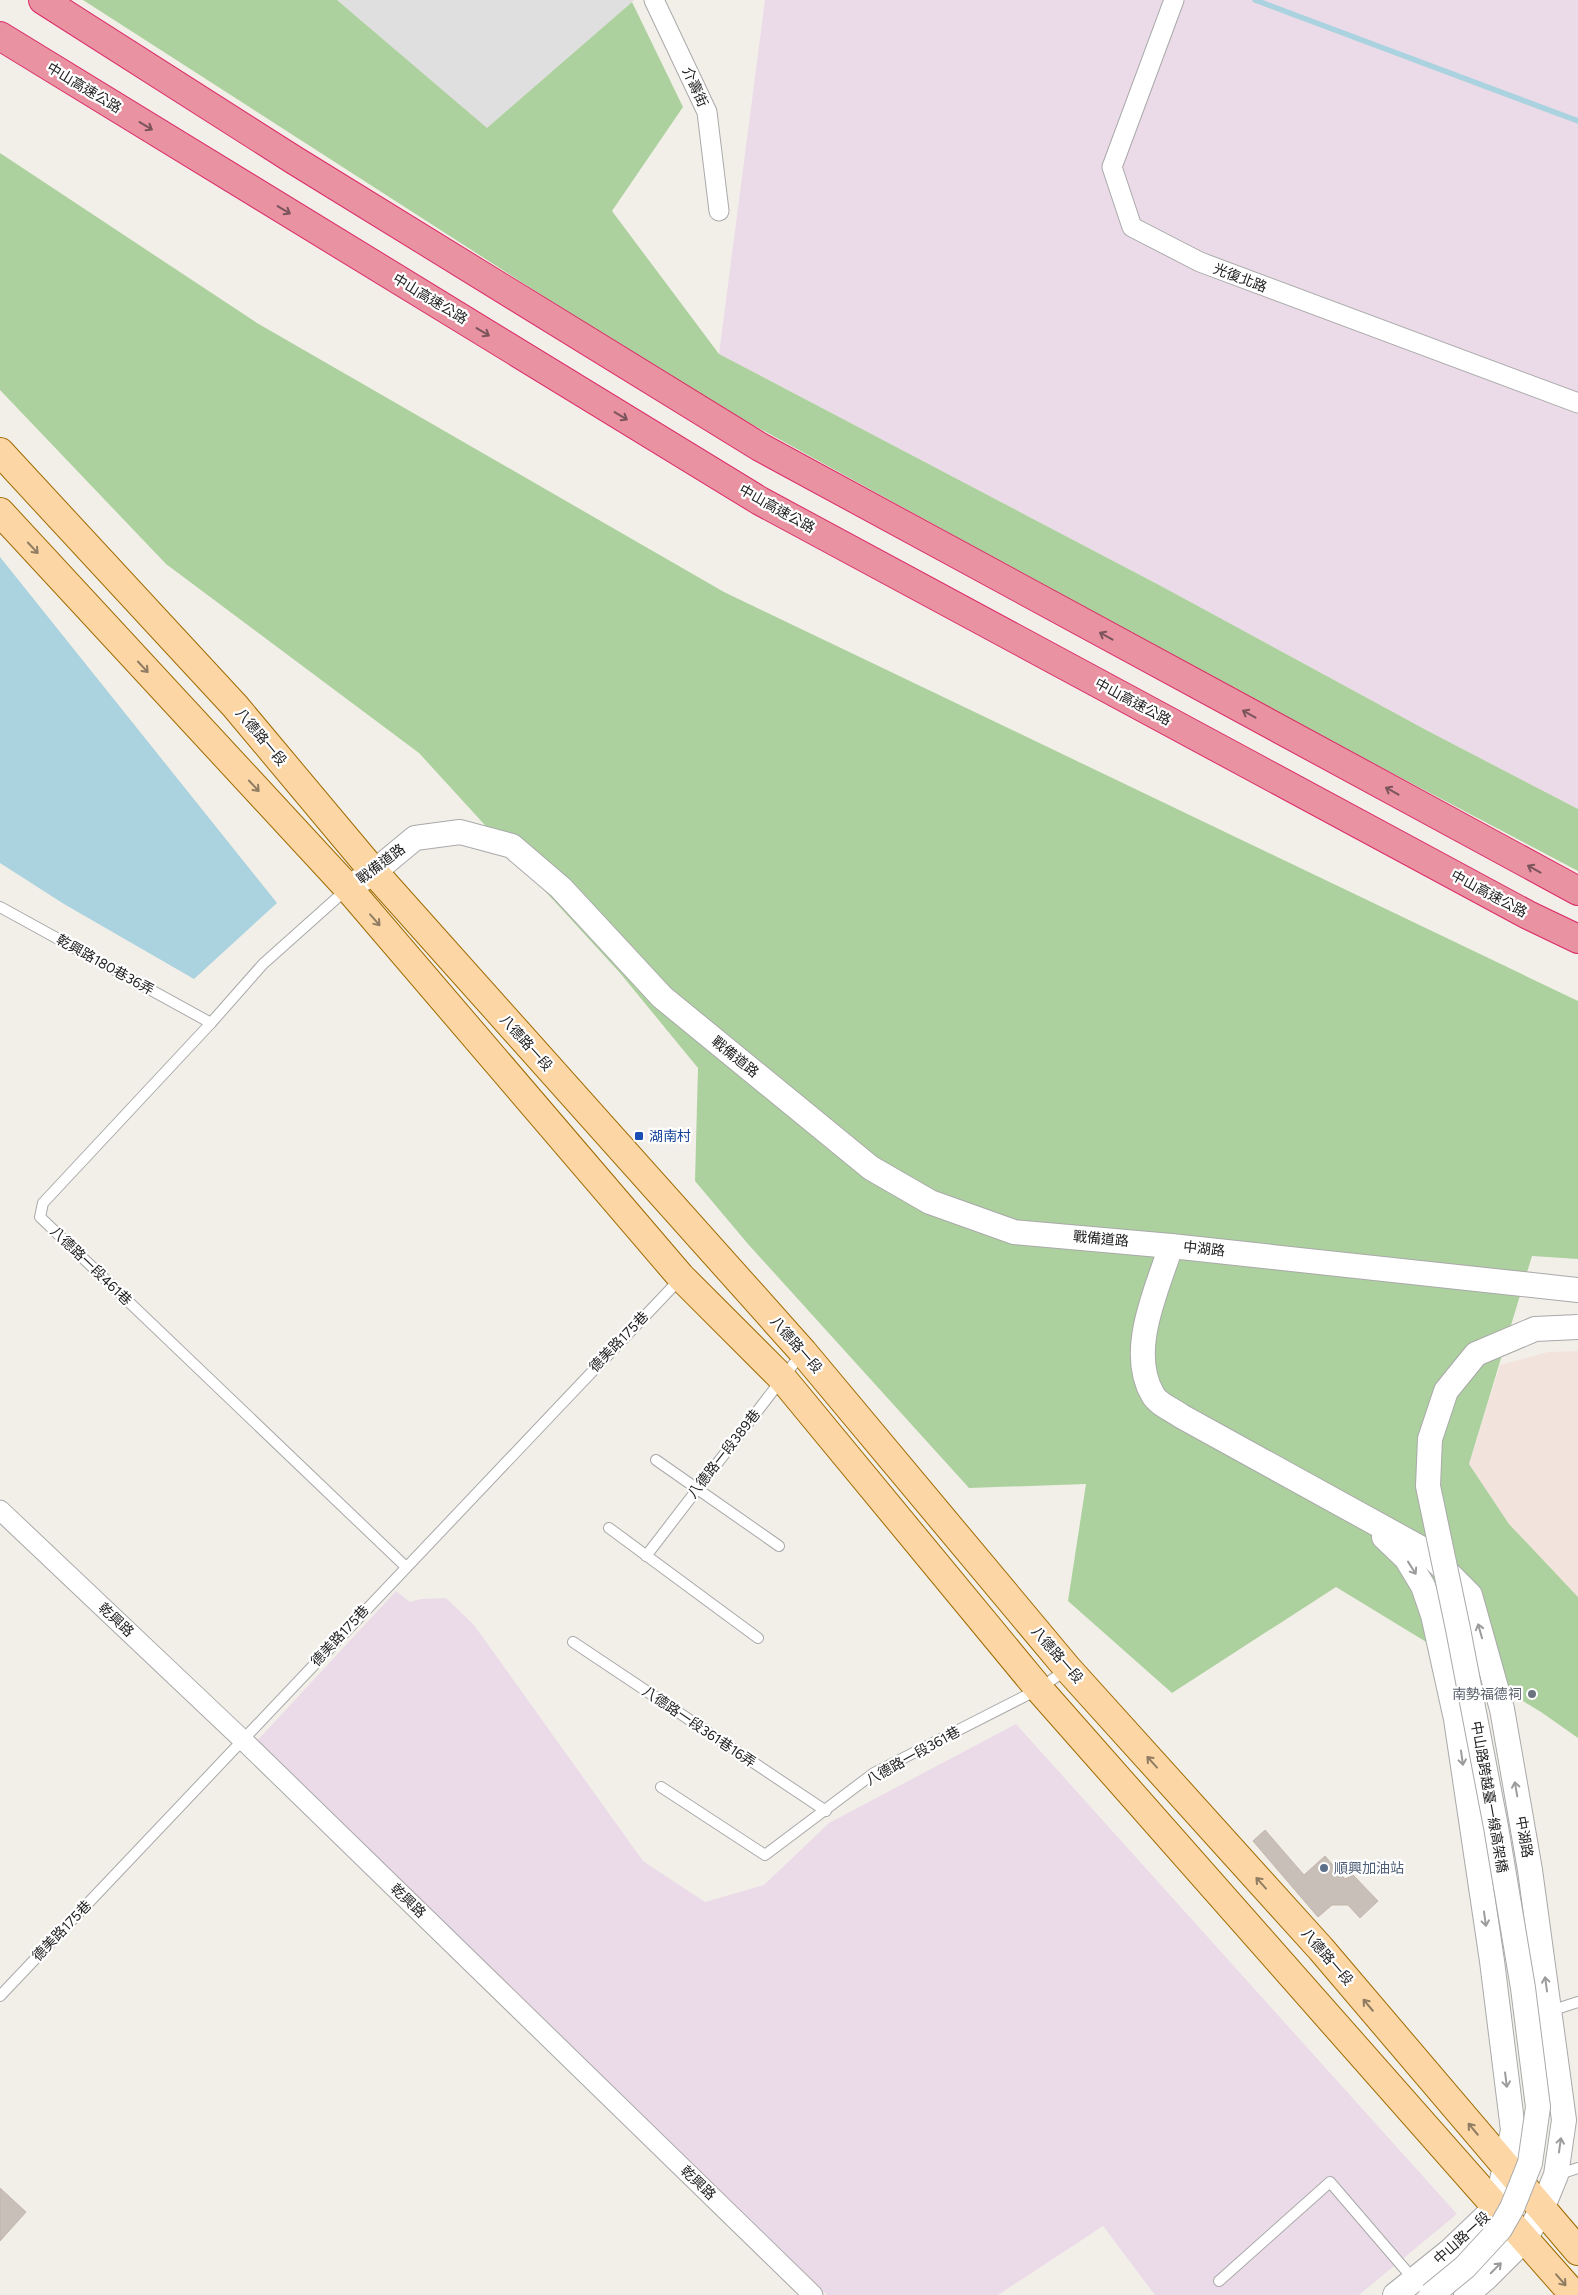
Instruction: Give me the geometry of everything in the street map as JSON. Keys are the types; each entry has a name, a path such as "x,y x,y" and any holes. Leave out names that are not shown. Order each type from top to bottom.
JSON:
{"highway":[{"path":"43,0 294,160 760,447 1578,891"},
{"name":"中山高速公路","path":"0,36 760,501 1528,915 1578,939"}],"main road":[{"name":"八德路一段","path":"0,452 235,706 374,872 802,1352 1068,1669 1321,1949 1578,2251"},
{"path":"0,512 348,888 681,1277 783,1379 1039,1689 1574,2295"}],"street":[{"name":"光復北路","path":"1174,0 1112,167 1132,227 1200,262 1578,403"},
{"name":"介壽街","path":"656,1 707,112 719,211"},
{"name":"戰備道路","path":"348,888 374,872 414,838 460,832 512,846 562,888 662,997 871,1168 930,1202 1014,1232 1172,1246"},
{"name":"中湖路","path":"1542,2208 1567,2172 1564,2120 1550,2011 1522,1875 1470,1595 1426,1551 1181,1416 1154,1397 1143,1371 1144,1341 1172,1246 1578,1290"},
{"name":"中山路跨越臺一線高架橋","path":"1424,2290 1465,2267 1500,2230 1512,2208 1530,2163 1538,2107 1523,1988 1496,1827 1428,1486 1430,1439 1446,1391 1476,1354 1535,1328 1578,1327"},
{"name":"乾興路","path":"0,1510 244,1741 813,2295"},
{"name":"中湖路","path":"1367,1520 1406,1558 1423,1586 1433,1615 1457,1723 1487,1872 1512,2130 1505,2166"},
{"name":"中山路一段","path":"1395,2295 1424,2290 1451,2250 1496,2207 1505,2166"},
{"path":"1466,2295 1525,2239 1542,2208"}],"lane":[{"name":"八德路一段461巷","path":"348,888 263,964 211,1023 43,1203 40,1217 405,1566"},
{"name":"乾興路180巷36弄","path":"0,907 211,1023"},
{"name":"德美路175巷","path":"0,1996 244,1741 405,1566 681,1277"},
{"name":"八德路一段389巷","path":"646,1556 802,1352"},
{"path":"656,1460 696,1490 779,1546"},
{"path":"608,1528 758,1638"},
{"name":"八德路一段361巷16弄","path":"573,1642 826,1811"},
{"name":"八德路一段361巷","path":"661,1787 765,1855 826,1811 874,1773 1039,1689 1068,1669"},
{"path":"1457,1723 1494,1717"},
{"path":"1487,1872 1522,1875"},
{"path":"1550,2011 1578,2002"},
{"path":"1219,2281 1330,2182 1424,2290"}],"shaded area":[{"path":"337,0 634,0 487,129"},
{"path":"765,0 1578,0 1578,809 1428,731 1161,586 719,354"},
{"path":"1578,1351 1578,1597 1509,1524 1469,1464 1500,1365 1548,1352"},
{"path":"396,1591 410,1602 421,1599 446,1598 474,1625 643,1861 705,1902 764,1885 829,1823 1016,1724 1457,2214 1359,2295 1155,2295 1103,2226 998,2295 827,2295 254,1744"}],"green space":[{"path":"83,0 337,0 487,128 632,2 683,107 612,211 719,354 1161,586 1428,731 1578,809 1578,871 1242,694 686,388"},
{"path":"0,153 257,323 724,592 1578,1001 1578,1259 1532,1256 1469,1464 1509,1524 1578,1597 1578,1738 1541,1712 1336,1587 1172,1693 1068,1601 1086,1484 969,1488 748,1244 695,1181 698,1068 620,973 419,753 166,564 0,390"}],"water":[{"path":"0,557 277,903 194,979 64,904 0,863"}],"building":[{"name":"順興加油站","path":"1265,1830 1304,1875 1325,1856 1345,1879 1353,1875 1378,1901 1360,1918 1348,1905 1332,1905 1318,1917 1253,1841"},
{"path":"0,2188 26,2212 0,2241"}],"waterway":[{"path":"1255,0 1578,121"}],"place":[{"name":"湖南村","path":"639,1136"},
{"name":"南勢福德祠","path":"1532,1694"},
{"name":"順興加油站","path":"1324,1868"}]}
